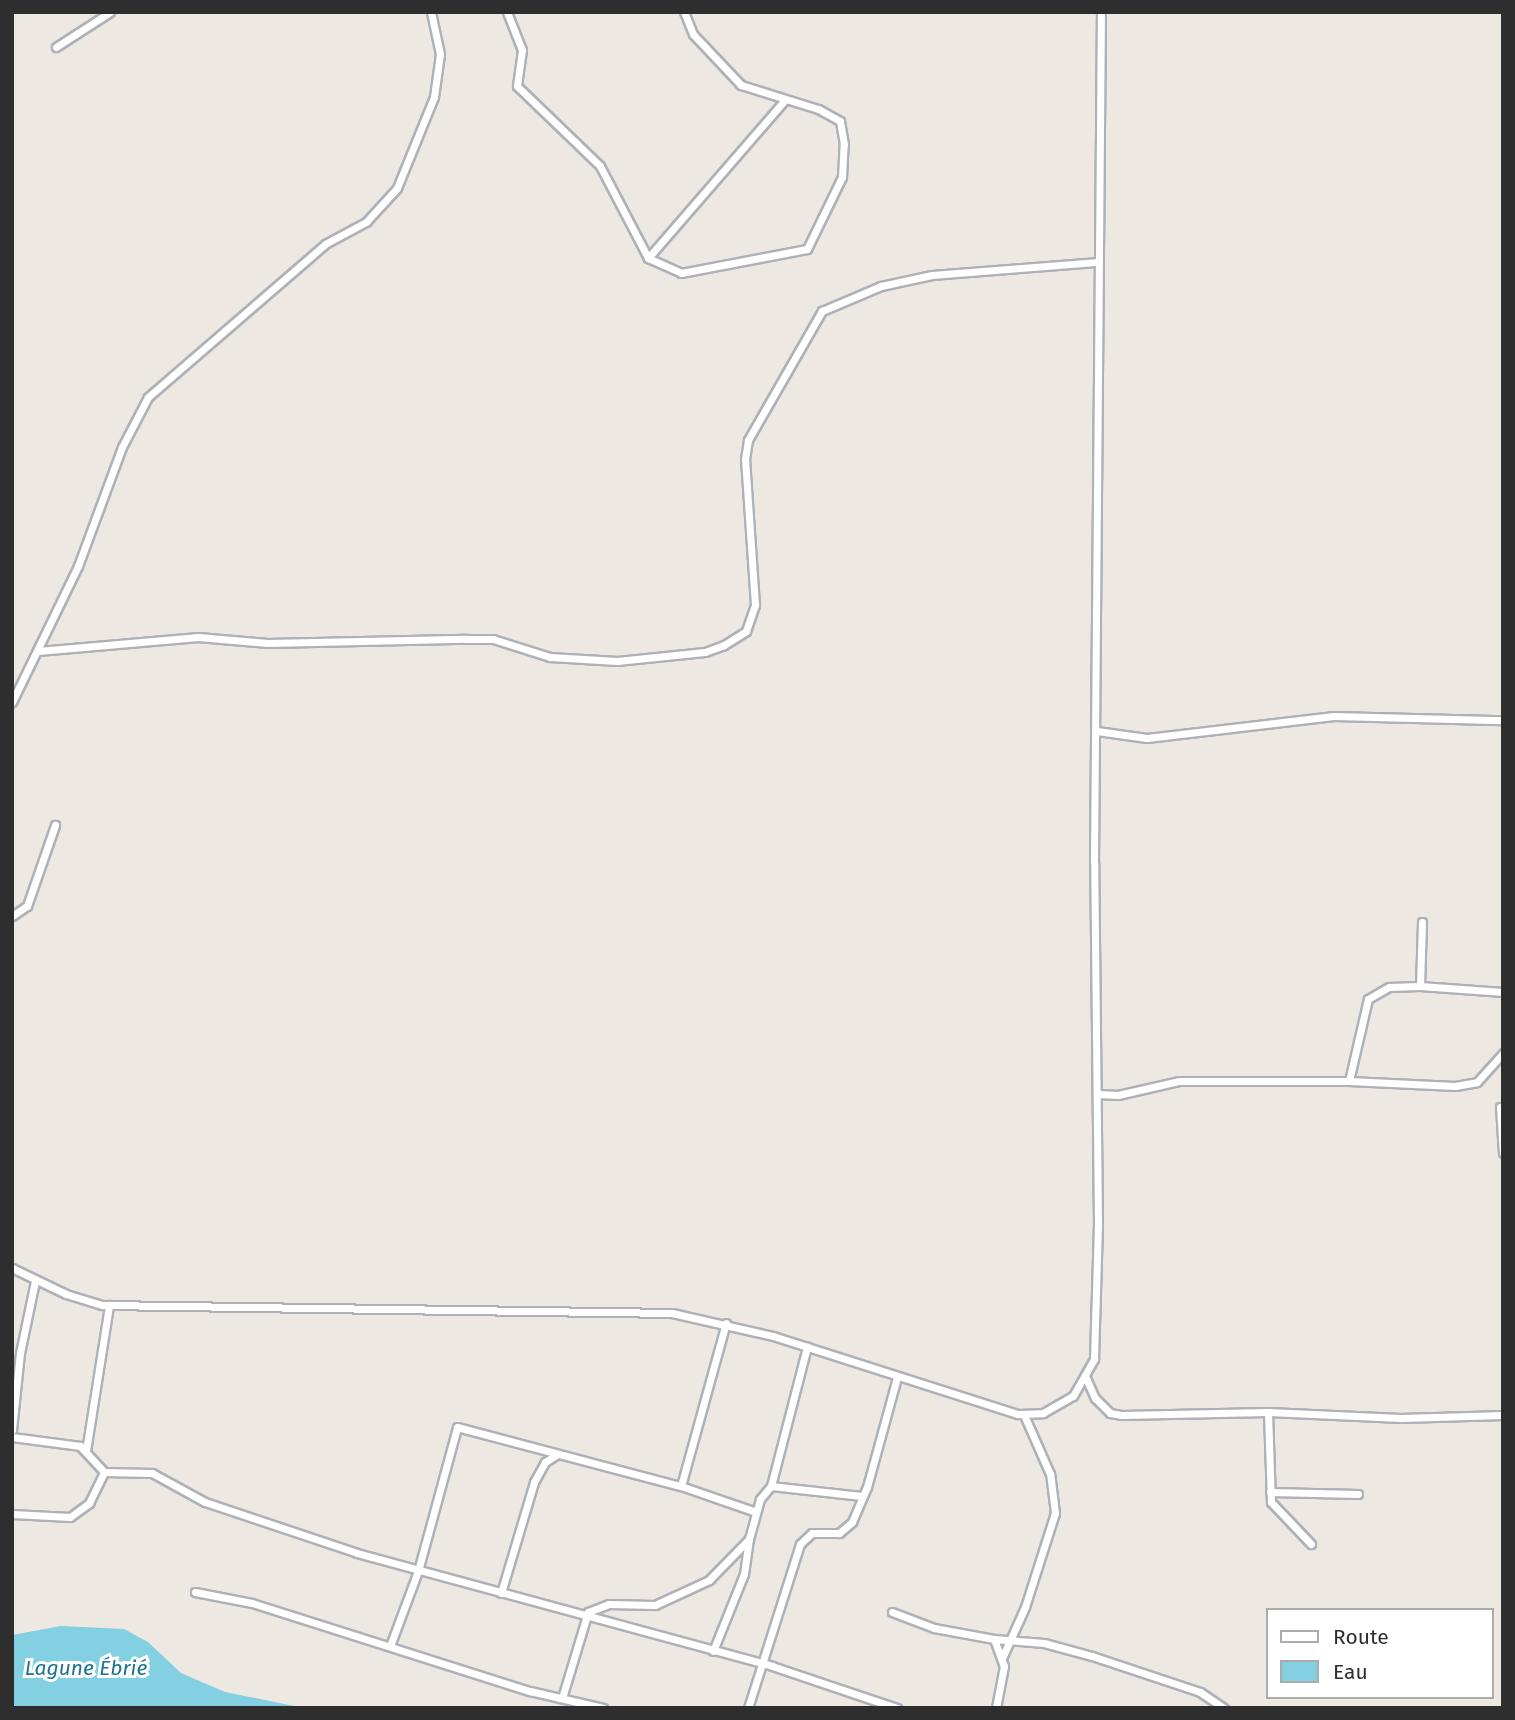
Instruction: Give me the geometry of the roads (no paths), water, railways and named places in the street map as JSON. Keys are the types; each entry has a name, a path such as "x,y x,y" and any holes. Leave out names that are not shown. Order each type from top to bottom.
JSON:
{"street":[{"path":"55,47 110,12"},
{"path":"12,702 78,566 122,447 148,397 319,249 366,222 397,188 434,97 440,54 431,12"},
{"path":"507,12 522,50 517,86 600,166 648,258 681,273 812,246 842,177 841,125 838,118 748,89 729,75 693,34 684,12"},
{"path":"12,1268 35,1281 109,1305 610,1309 672,1313 726,1324 807,1347 981,1406 1024,1415 1043,1413 1065,1402 1086,1378 1095,1344 1098,1094 1098,262 1101,12"},
{"path":"648,258 785,100"},
{"path":"38,651 198,637 268,643 493,639 550,657 617,661 705,652 724,645 746,631 755,606 745,458 748,440 822,311 881,286 932,275 1098,262"},
{"path":"1097,731 1147,738 1334,716 1503,720"},
{"path":"12,916 27,906 55,825"},
{"path":"1420,986 1422,922"},
{"path":"1349,1081 1368,999 1389,987 1420,986 1503,992"},
{"path":"1098,1094 1118,1095 1179,1081 1349,1081 1455,1086 1477,1082 1503,1053"},
{"path":"1500,1107 1503,1153"},
{"path":"12,1430 20,1353 35,1281"},
{"path":"86,1451 109,1305"},
{"path":"681,1486 726,1324"},
{"path":"713,1651 744,1574 756,1512 771,1486 807,1347"},
{"path":"748,1708 800,1544 812,1533 830,1534 848,1527 867,1488 897,1377"},
{"path":"1086,1378 1095,1398 1110,1413 1268,1412 1401,1418 1503,1415"},
{"path":"1268,1412 1270,1492 1280,1514 1311,1544"},
{"path":"1003,1656 1013,1639 1055,1513 1049,1474 1024,1415"},
{"path":"390,1646 418,1571 457,1427 681,1486 756,1512"},
{"path":"12,1437 72,1444 86,1451 104,1472 152,1473 205,1502 418,1571 762,1665 897,1708"},
{"path":"501,1593 534,1482 545,1462 557,1455"},
{"path":"12,1514 69,1517 89,1503 104,1472"},
{"path":"771,1486 861,1496"},
{"path":"1270,1492 1358,1494"},
{"path":"562,1698 587,1618 595,1607 654,1605 692,1590 709,1580 749,1539"},
{"path":"195,1592 252,1602 562,1698 603,1708"},
{"path":"892,1612 934,1628 994,1639 1013,1639 1092,1656 1200,1692 1224,1708"},
{"path":"994,1639 1003,1656 1004,1677 996,1708"}],"water":[{"name":"Lagune Ébrié","path":"61,1626 124,1629 148,1642 181,1673 225,1692 304,1708 12,1708 12,1635"}]}
